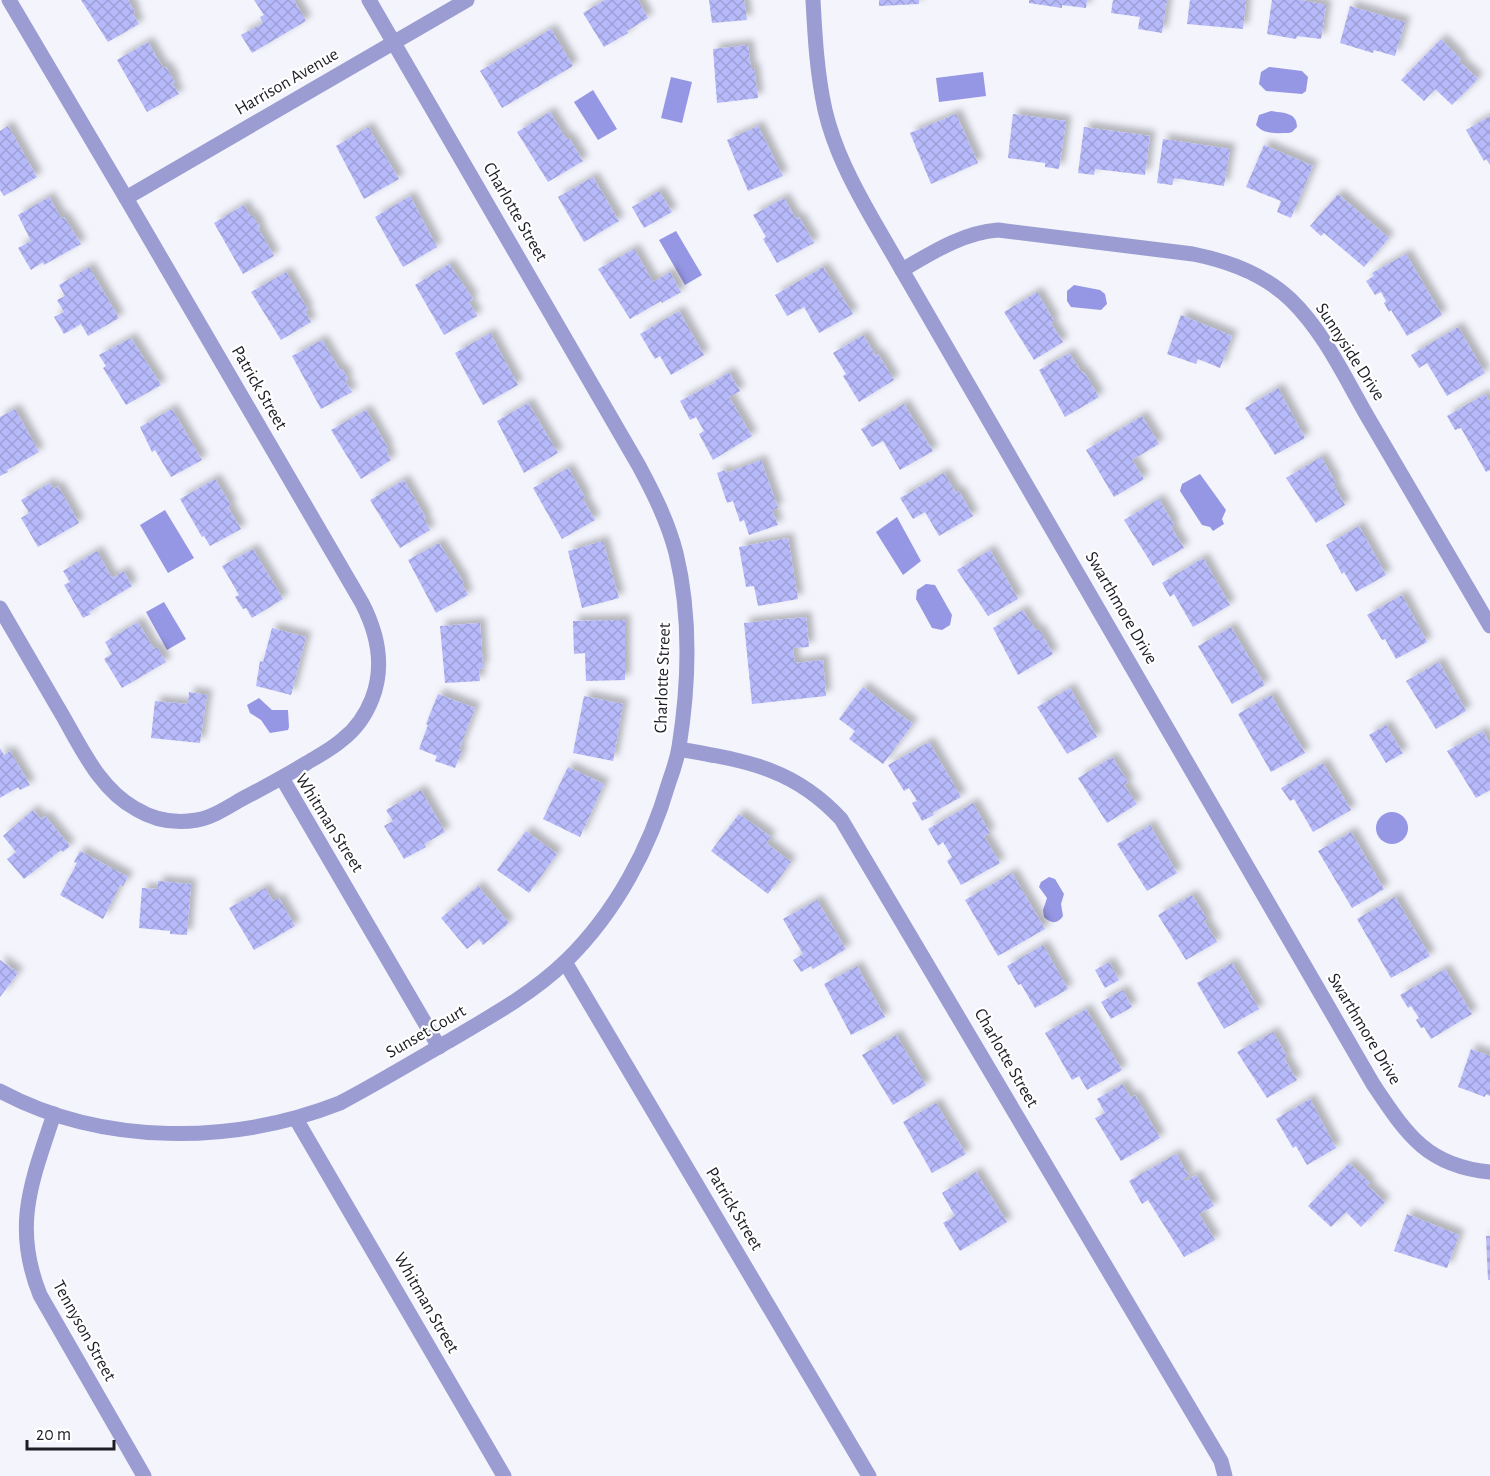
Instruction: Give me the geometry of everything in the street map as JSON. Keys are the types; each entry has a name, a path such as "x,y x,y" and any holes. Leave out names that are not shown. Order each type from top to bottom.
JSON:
{"street":[{"name":"Patrick Street","path":"9,0 372,623 379,670 372,699 362,719 342,741 282,778"},
{"name":"Charlotte Street","path":"369,0 639,466 667,523 681,580 686,631 686,664 679,748 737,760 780,773 813,792 841,819 1215,1451 1224,1468 1225,1476"},
{"name":"Harrison Avenue","path":"126,198 467,0"},
{"name":"Swarthmore Drive","path":"813,0 819,78 825,111 834,141 850,178 902,270 1373,1084 1397,1120 1420,1145 1448,1162 1490,1172"},
{"name":"Sunnyside Drive","path":"902,270 950,243 983,231 998,230 1193,254 1214,258 1253,273 1289,298 1315,328 1490,626"},
{"name":"Whitman Street","path":"0,608 94,769 111,790 134,808 161,820 172,822 200,819 217,813 282,778 439,1047"},
{"name":"Sunset Court","path":"54,1114 112,1128 181,1133 235,1131 296,1119 340,1103 439,1047 521,997 565,962 588,939 633,872 648,842 663,804 679,748"},
{"name":"Patrick Street","path":"565,962 869,1476"},
{"path":"0,1091 54,1114"},
{"name":"Tennyson Street","path":"54,1114 29,1191 26,1214 26,1251 31,1273 40,1295 144,1476"},
{"name":"Whitman Street","path":"296,1119 504,1476"}],"water":[{"path":"1269,67 1302,71 1308,77 1306,91 1302,94 1266,91 1259,84 1261,72"},
{"path":"983,72 986,96 939,102 936,78"},
{"path":"671,77 692,82 682,123 661,118"},
{"path":"593,90 617,129 598,140 574,102"},
{"path":"1271,111 1292,116 1295,118 1297,127 1289,133 1271,133 1259,128 1256,125 1259,115"},
{"path":"676,231 702,275 685,285 659,240"},
{"path":"1074,285 1100,290 1105,294 1107,304 1101,310 1071,307 1067,301 1067,291"},
{"path":"1200,474 1226,510 1222,519 1224,524 1213,531 1210,527 1202,525 1180,491 1182,484"},
{"path":"165,510 194,558 168,573 140,525"},
{"path":"897,517 921,561 903,575 876,532"},
{"path":"926,584 935,585 952,615 950,625 942,630 932,628 916,599 917,590"},
{"path":"164,602 186,639 167,650 146,612"},
{"path":"259,698 272,710 288,710 288,730 270,733 261,720 250,713 247,705"},
{"path":"1392,812 1403,817 1408,828 1403,839 1392,844 1381,839 1376,828 1381,817"},
{"path":"1049,877 1055,879 1064,894 1061,904 1063,916 1059,921 1054,922 1044,917 1043,910 1047,898 1039,887 1041,882"}],"building":[{"path":"81,0 128,0 139,24 108,42"},
{"path":"254,0 294,0 306,21 252,53 241,35 263,23 260,17 264,15"},
{"path":"605,0 638,0 648,18 604,47 583,13"},
{"path":"709,0 744,0 747,20 712,23"},
{"path":"879,0 919,0 919,4 879,6"},
{"path":"1029,0 1087,0 1086,8 1062,5 1062,8 1029,3"},
{"path":"1113,0 1167,0 1162,33 1138,29 1140,17 1111,13"},
{"path":"1190,0 1246,0 1243,29 1187,24"},
{"path":"1272,0 1302,0 1326,5 1321,39 1297,36 1296,39 1267,34"},
{"path":"1350,6 1405,22 1395,56 1374,50 1373,53 1340,43"},
{"path":"551,29 573,66 502,108 480,71"},
{"path":"1441,39 1478,79 1452,105 1435,89 1424,101 1401,80"},
{"path":"148,42 163,68 166,67 175,82 172,83 179,94 147,112 117,60"},
{"path":"748,45 758,98 717,103 713,49"},
{"path":"550,112 566,139 569,138 583,161 548,182 517,132"},
{"path":"956,114 978,163 931,184 910,133"},
{"path":"1013,114 1066,121 1059,169 1045,167 1045,163 1008,158"},
{"path":"1490,116 1490,165 1486,159 1484,161 1466,130"},
{"path":"8,126 37,177 4,196 0,190 0,131"},
{"path":"758,126 783,176 748,191 727,140"},
{"path":"368,127 399,179 364,199 336,146"},
{"path":"1084,127 1150,136 1145,175 1095,169 1094,175 1078,173"},
{"path":"1163,139 1230,149 1224,186 1174,178 1172,185 1157,183"},
{"path":"1264,145 1313,166 1291,218 1277,212 1281,201 1246,187"},
{"path":"593,177 619,221 584,242 558,197"},
{"path":"659,191 672,212 644,228 632,207"},
{"path":"1338,194 1389,238 1364,267 1324,233 1321,236 1310,226"},
{"path":"410,196 437,247 403,267 375,217"},
{"path":"49,197 61,218 64,217 81,244 31,270 18,248 31,241 18,215"},
{"path":"784,198 796,219 799,217 814,243 777,263 753,215"},
{"path":"244,205 260,227 258,228 274,256 243,274 214,223"},
{"path":"634,249 653,282 670,272 681,292 630,319 598,269"},
{"path":"1406,254 1442,315 1407,336 1391,310 1389,312 1381,292 1375,295 1366,281 1374,276 1372,273"},
{"path":"449,264 473,299 469,302 477,316 444,335 415,285"},
{"path":"89,267 119,318 88,336 81,324 64,334 54,317 64,312 57,300 65,296 59,285"},
{"path":"823,267 853,314 819,333 804,307 787,316 775,295"},
{"path":"286,272 308,310 305,311 311,322 281,340 251,292"},
{"path":"1037,292 1054,321 1051,323 1063,342 1034,360 1004,312"},
{"path":"679,311 704,355 671,375 660,356 655,359 640,334"},
{"path":"1181,315 1232,336 1220,368 1198,359 1196,364 1167,354"},
{"path":"1458,327 1485,373 1447,396 1427,363 1419,368 1411,355"},
{"path":"490,333 518,385 483,405 455,353"},
{"path":"863,335 894,380 859,402 843,376 846,374 833,353"},
{"path":"131,338 161,385 126,405 103,368 106,366 99,355"},
{"path":"322,340 348,379 345,381 352,392 321,409 292,356"},
{"path":"1069,353 1099,397 1065,417 1039,370"},
{"path":"729,372 740,391 729,397 752,436 713,460 699,434 704,431 696,417 690,420 680,401 716,382"},
{"path":"1278,388 1305,438 1275,455 1245,408"},
{"path":"1485,394 1490,402 1490,470 1486,472 1461,428 1455,430 1447,416"},
{"path":"528,403 558,453 524,473 497,421"},
{"path":"904,404 933,451 900,470 883,441 872,447 861,429"},
{"path":"15,409 39,452 0,476 0,417"},
{"path":"172,409 202,460 171,477 155,450 152,452 140,427"},
{"path":"366,410 388,448 386,449 391,460 361,479 331,430"},
{"path":"1142,416 1159,444 1132,460 1144,479 1114,497 1086,450"},
{"path":"1321,457 1345,505 1316,523 1286,478"},
{"path":"761,460 778,508 772,510 778,525 749,535 744,520 740,522 733,501 727,503 717,473 725,470 726,473"},
{"path":"568,468 595,520 562,539 533,488"},
{"path":"944,473 956,493 959,491 973,516 939,536 925,512 913,519 900,498"},
{"path":"215,479 231,505 228,507 241,529 210,546 204,536 202,537 180,499"},
{"path":"404,480 426,518 424,519 430,530 400,548 370,500"},
{"path":"50,483 54,489 58,486 79,523 38,547 21,518 29,513 21,500"},
{"path":"1159,499 1174,525 1171,527 1184,548 1153,566 1124,520"},
{"path":"1359,526 1386,575 1356,592 1344,572 1342,574 1326,545"},
{"path":"788,538 798,599 758,606 754,586 746,587 739,547"},
{"path":"603,541 619,598 582,608 568,551"},
{"path":"439,543 464,583 462,584 468,595 436,613 408,560"},
{"path":"253,549 283,599 252,618 235,597 239,595 222,566"},
{"path":"990,550 1018,599 988,616 957,570"},
{"path":"97,551 112,578 124,571 132,586 83,618 64,585 70,582 63,571"},
{"path":"1203,558 1230,605 1193,627 1174,594 1170,597 1162,583"},
{"path":"1402,595 1427,642 1396,659 1385,639 1382,640 1367,615"},
{"path":"1023,610 1036,631 1039,629 1053,654 1018,675 993,628"},
{"path":"806,617 809,647 793,648 795,663 823,660 826,696 752,704 744,623"},
{"path":"625,620 625,680 586,681 585,653 574,654 573,621"},
{"path":"138,622 154,649 157,647 166,662 122,688 104,659 112,654 105,642"},
{"path":"480,623 483,668 479,669 480,681 445,683 440,626"},
{"path":"1231,627 1265,685 1232,704 1198,646"},
{"path":"272,628 306,637 291,695 256,686 260,661 263,662"},
{"path":"1439,662 1466,711 1436,729 1406,681"},
{"path":"863,687 913,724 883,764 849,739 855,731 839,719"},
{"path":"1070,688 1097,737 1067,754 1037,707"},
{"path":"189,692 207,695 200,743 151,738 155,701 188,704"},
{"path":"438,694 475,708 459,750 462,751 455,768 435,761 437,756 419,749"},
{"path":"1271,695 1305,753 1271,772 1238,714"},
{"path":"584,696 623,704 613,761 573,753"},
{"path":"1386,725 1403,753 1386,763 1369,735"},
{"path":"1483,731 1490,744 1490,790 1476,798 1447,751"},
{"path":"929,742 961,797 922,821 912,803 917,801 909,788 904,791 888,765"},
{"path":"0,748 4,755 10,751 30,785 20,790 18,787 0,798"},
{"path":"1112,757 1128,782 1124,785 1137,804 1107,823 1078,778"},
{"path":"1323,763 1351,810 1313,832 1294,799 1290,801 1281,788"},
{"path":"568,767 604,784 580,837 543,819"},
{"path":"421,790 445,832 424,844 426,847 404,859 384,826 393,821 386,810"},
{"path":"973,803 990,833 984,836 1000,863 961,885 947,861 952,857 943,842 938,846 928,829"},
{"path":"33,810 41,819 45,816 70,846 63,852 61,850 24,879 7,859 16,852 3,836"},
{"path":"739,814 771,837 766,843 791,862 768,894 711,851"},
{"path":"1150,825 1177,873 1147,891 1117,844"},
{"path":"526,831 557,854 529,893 497,870"},
{"path":"1351,832 1384,889 1352,908 1318,851"},
{"path":"80,851 128,877 123,886 120,885 103,919 60,895 77,863 74,862"},
{"path":"1012,873 1045,929 998,956 965,900"},
{"path":"158,881 191,884 187,935 139,928 142,888 157,889"},
{"path":"478,886 509,923 483,945 479,939 467,949 441,918"},
{"path":"265,888 273,901 279,898 295,926 254,950 229,908"},
{"path":"1192,895 1207,919 1204,921 1217,942 1186,960 1158,915"},
{"path":"1395,897 1430,956 1391,978 1357,919"},
{"path":"817,900 846,949 813,969 811,966 801,972 793,960 803,954 783,919"},
{"path":"1043,945 1068,989 1035,1008 1007,966"},
{"path":"0,960 18,973 0,997"},
{"path":"1109,962 1119,980 1105,988 1095,970"},
{"path":"1232,963 1259,1009 1224,1029 1197,983"},
{"path":"857,966 885,1017 851,1035 824,984"},
{"path":"1445,969 1472,1014 1431,1039 1424,1027 1421,1028 1416,1020 1419,1018 1411,1006 1408,1008 1400,995"},
{"path":"1123,990 1132,1007 1111,1019 1101,1002"},
{"path":"1086,1009 1122,1070 1087,1090 1079,1076 1072,1080 1045,1033"},
{"path":"1273,1032 1297,1080 1267,1098 1237,1052"},
{"path":"896,1035 926,1085 893,1105 862,1055"},
{"path":"1471,1049 1490,1056 1490,1096 1486,1094 1485,1097 1458,1087"},
{"path":"1122,1084 1131,1098 1135,1095 1160,1138 1121,1161 1095,1118 1105,1113 1097,1099"},
{"path":"1310,1099 1336,1148 1307,1165 1296,1146 1293,1148 1276,1119"},
{"path":"936,1103 966,1154 932,1173 903,1122"},
{"path":"1176,1154 1189,1176 1183,1179 1185,1181 1196,1175 1214,1206 1199,1214 1215,1240 1184,1257 1148,1200 1142,1204 1129,1181"},
{"path":"1349,1163 1370,1183 1367,1185 1385,1202 1361,1227 1346,1212 1331,1227 1308,1206"},
{"path":"976,1172 1007,1222 960,1251 943,1223 955,1216 942,1193"},
{"path":"1407,1214 1459,1235 1447,1268 1394,1251"},
{"path":"1486,1236 1490,1236 1490,1280 1488,1280"}]}
